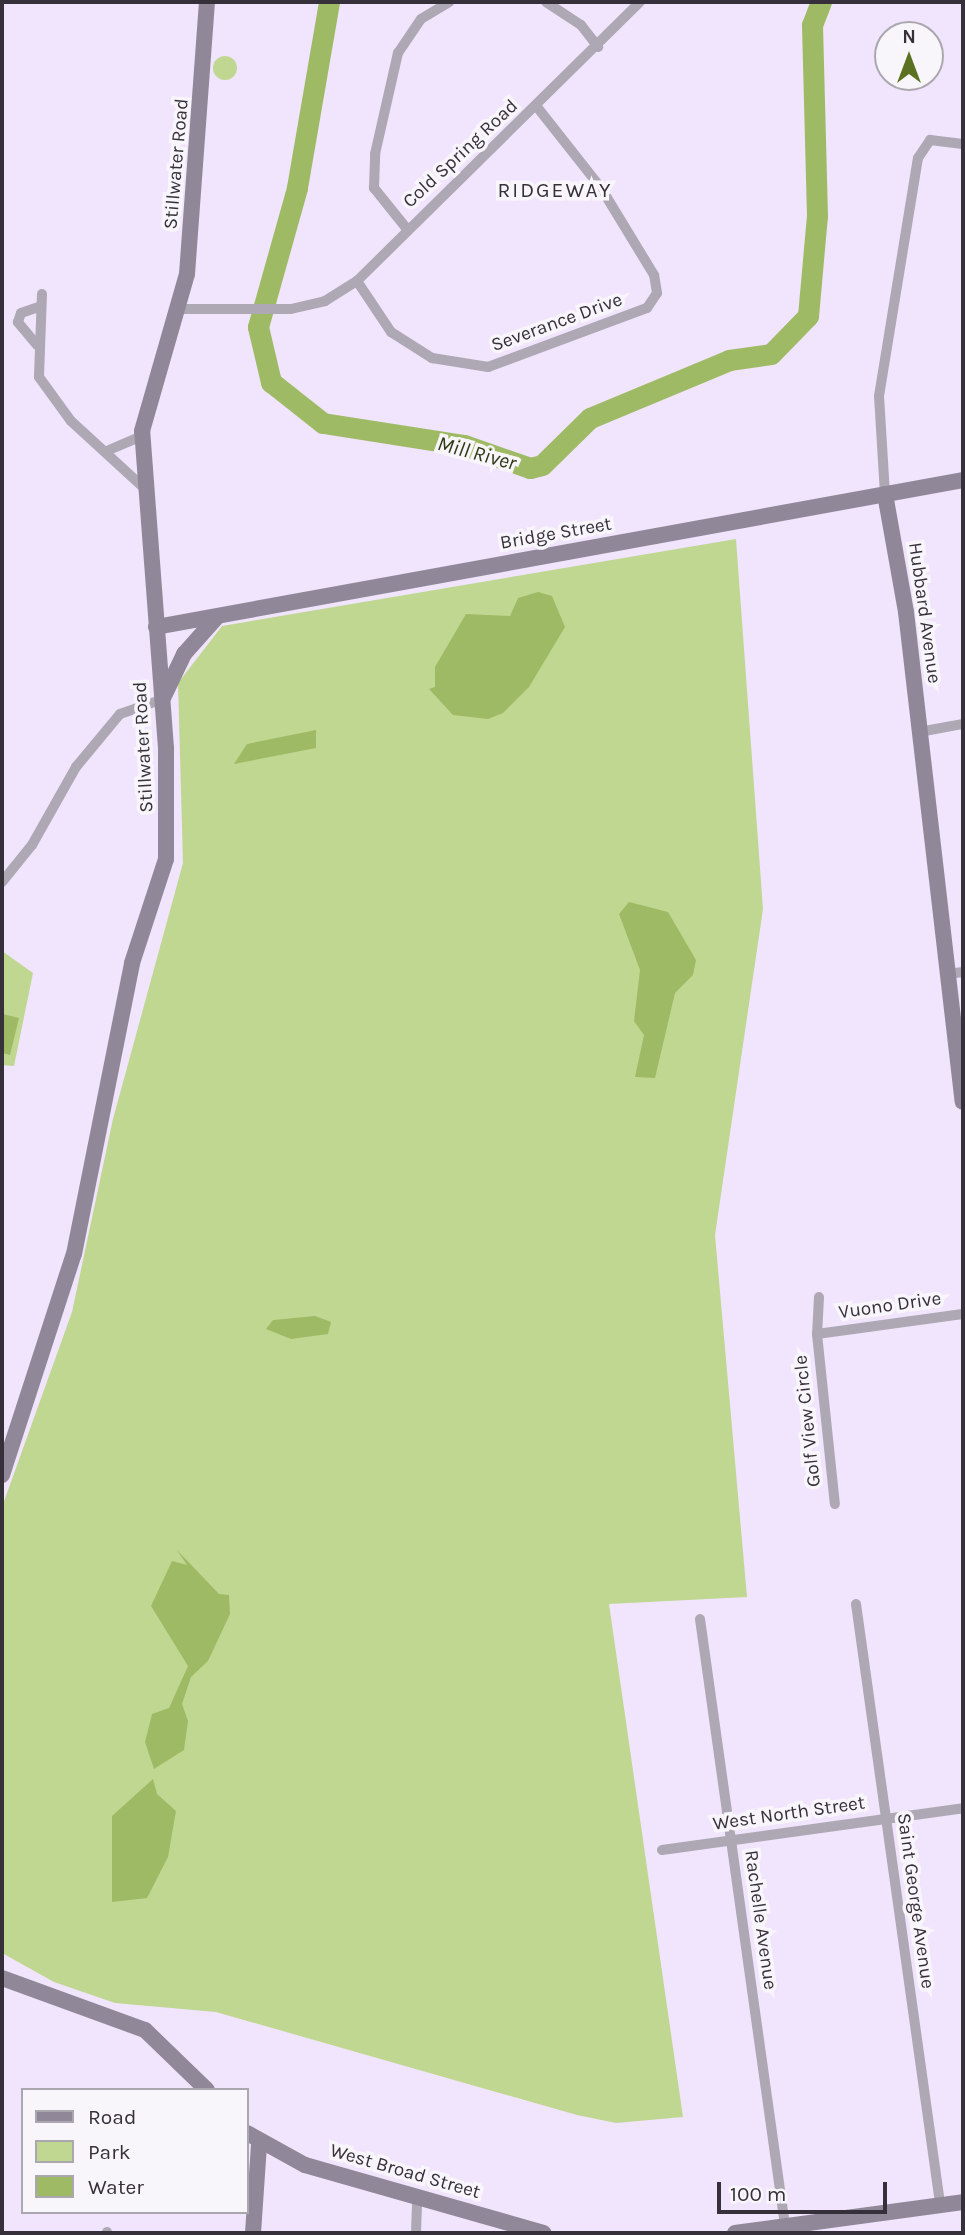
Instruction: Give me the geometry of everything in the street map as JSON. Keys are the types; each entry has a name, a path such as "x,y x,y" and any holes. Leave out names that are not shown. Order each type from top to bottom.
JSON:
{"main road":[{"name":"Stillwater Road","path":"2,1475 65,1287 132,963 166,859 163,699 143,487 142,436 177,309 193,227 207,2"},
{"name":"Bridge Street","path":"156,627 963,480"},
{"name":"Hubbard Avenue","path":"885,494 955,973 963,1102"},
{"path":"163,699 184,654 217,617"},
{"path":"2,1978 145,2030 205,2088"},
{"path":"253,2139 253,2233"},
{"name":"West Broad Street","path":"253,2139 305,2165 543,2233"},
{"path":"734,2233 785,2225 806,2228 940,2203 963,2202"}],"street":[{"path":"407,229 374,188 375,154 398,53 421,19 449,2"},
{"path":"546,2 581,25 598,47"},
{"name":"Cold Spring Road","path":"177,309 291,309 325,300 357,281 407,229 598,47 640,2"},
{"name":"Severance Drive","path":"357,281 391,332 432,358 488,367 647,308 657,293 654,275 601,188 537,107"},
{"name":"Hubbard Avenue","path":"885,494 879,396 919,158 935,138 963,144"},
{"path":"37,345 18,322 21,313 41,300 37,345 39,377 48,394 109,450 143,487"},
{"path":"109,450 142,436"},
{"path":"2,882 32,845 76,767 120,714 163,699"},
{"path":"919,732 963,724"},
{"name":"Vuono Drive","path":"819,1297 817,1334 963,1314"},
{"name":"Golf View Circle","path":"817,1334 835,1504"},
{"name":"Saint George Avenue","path":"856,1604 940,2203"},
{"name":"Rachelle Avenue","path":"700,1619 785,2225"},
{"name":"West North Street","path":"662,1850 963,1808"},
{"path":"416,2197 416,2233"}],"green space":[{"path":"225,56 234,59 237,68 234,77 225,80 216,77 213,68 216,59"},
{"path":"736,539 763,909 715,1235 747,1597 609,1604 683,2117 616,2123 577,2115 216,2012 115,2003 54,1982 2,1953 2,1507 72,1312 113,1119 183,863 178,683 222,626"},
{"path":"2,951 33,973 14,1066 2,1065"}],"water":[{"path":"538,592 552,596 565,627 529,687 503,713 488,719 453,715 429,689 435,687 435,667 466,614 510,616 518,598"},
{"path":"316,730 316,748 234,764 247,744"},
{"path":"629,902 668,912 696,960 693,975 675,993 655,1078 635,1077 644,1035 634,1021 640,970 619,914"},
{"path":"3,1014 19,1018 10,1055 2,1053"},
{"path":"315,1316 331,1322 328,1334 291,1339 266,1329 273,1320"},
{"path":"177,1550 219,1594 229,1595 230,1614 208,1661 191,1677 182,1704 188,1721 184,1750 154,1769 145,1742 152,1714 169,1708 188,1666 151,1606 172,1561 187,1565"},
{"path":"153,1779 157,1794 176,1811 168,1857 147,1898 112,1902 112,1816"}],"waterway":[{"name":"Mill River","path":"329,2 297,188 258,327 271,382 323,423 464,445 530,468 542,465 590,418 729,360 771,354 808,316 817,216 812,25 821,2"}],"district":[{"name":"RIDGEWAY","path":"555,190"}]}
